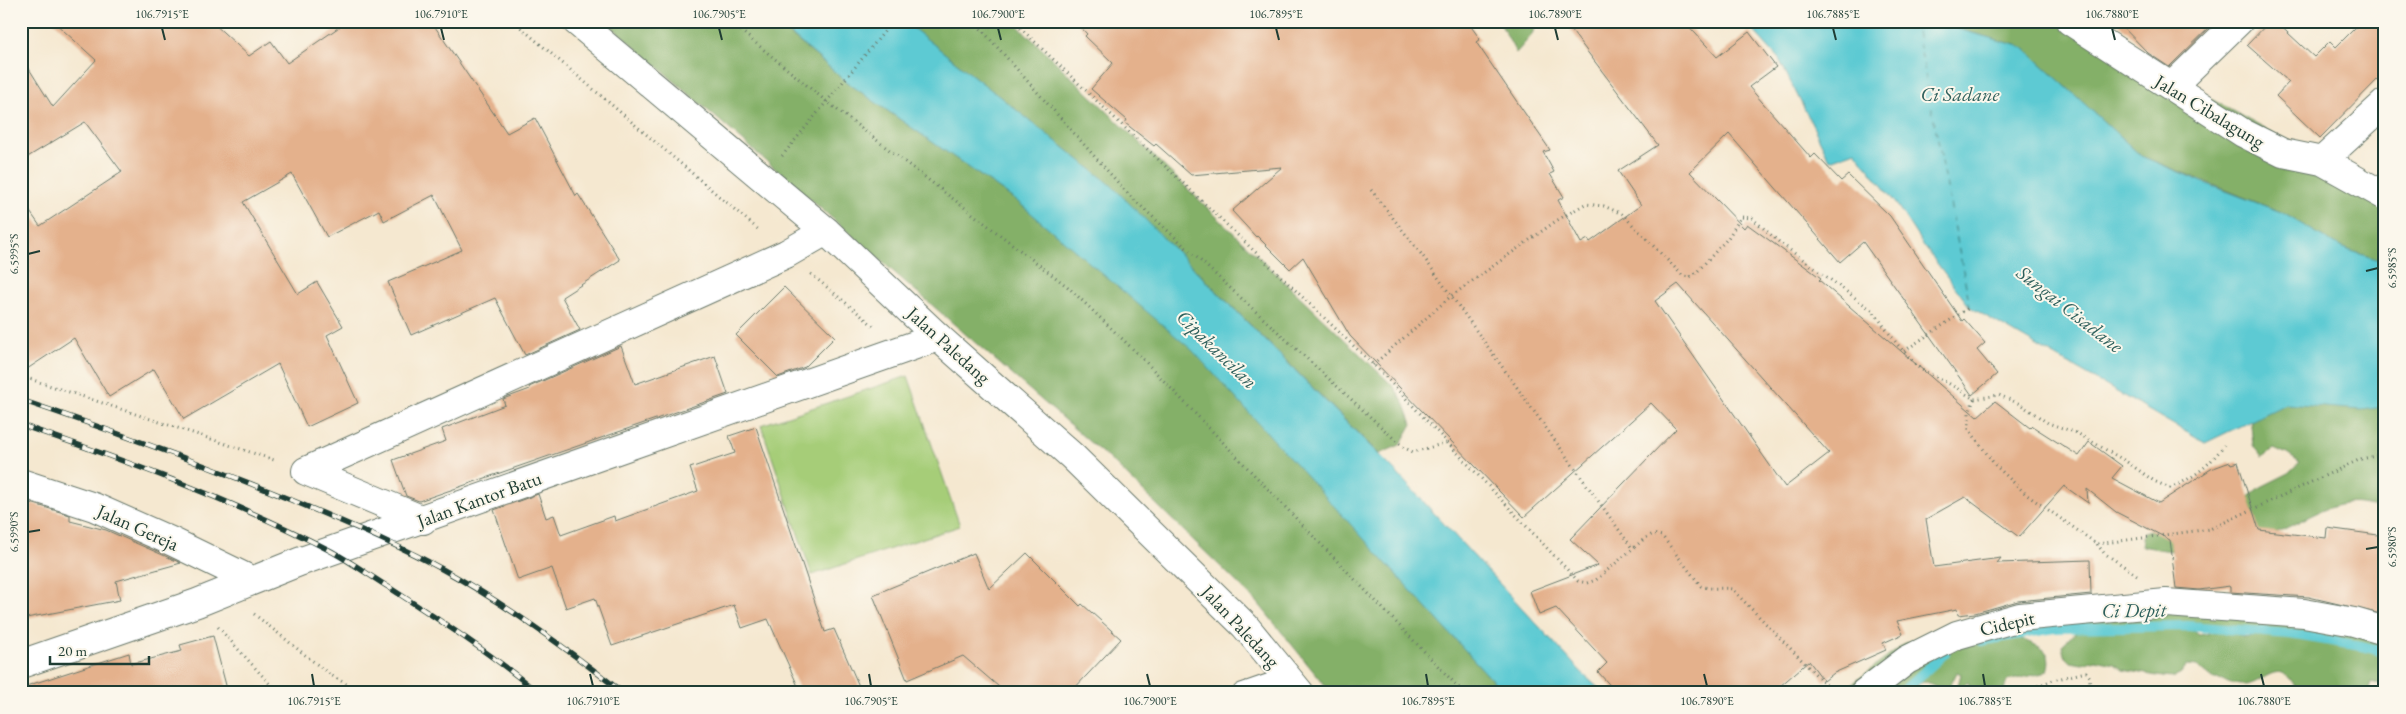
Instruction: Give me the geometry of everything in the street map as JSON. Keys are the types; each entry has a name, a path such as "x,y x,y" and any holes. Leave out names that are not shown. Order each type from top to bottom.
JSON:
{"street":[{"name":"Jalan Paledang","path":"576,21 826,231 938,337 1072,456 1245,626 1294,685"},
{"name":"Jalan Cibalagung","path":"2070,21 2243,134 2283,153 2322,161 2385,196"},
{"path":"2172,86 2239,21"},
{"path":"2322,161 2385,103"},
{"path":"306,471 786,254 826,231"},
{"name":"Jalan Kantor Batu","path":"21,664 197,604 239,586 938,337"},
{"path":"306,471 423,520"},
{"name":"Jalan Gereja","path":"21,483 94,508 173,542 239,586"},
{"name":"Cidepit","path":"1864,693 1907,660 1957,635 2020,617 2166,603 2304,613 2354,622 2385,631"}],"lane":[{"path":"1242,693 1294,685"}],"path":[{"path":"513,21 786,254 902,349"},
{"path":"729,21 827,102 1068,287 1138,354 1464,693"},
{"path":"777,161 893,21"},
{"path":"974,21 1130,195 1403,447 1413,452 1446,443"},
{"path":"1012,21 1373,365 1578,581 1587,583 1596,580 1644,538 1653,534 1662,536 1701,586 1710,590 1720,587 1732,589 1834,693"},
{"path":"1371,190 1422,255 1450,297 1632,548"},
{"path":"1373,365 1450,297 1564,215 1585,204 1604,206 1622,214 1684,276 1690,277 1728,238 1741,217 1752,218 1779,242 1873,311 1920,370 1948,383 1974,399 1999,395 2013,401 2048,423 2077,433 2127,462 2154,481 2170,488 2189,480 2200,472 2211,462 2224,445"},
{"path":"1904,352 1970,307"},
{"path":"21,376 306,471"},
{"path":"1974,399 1968,413 1969,429 1996,465 2027,495 2097,544 2104,552 2148,583 2166,603"},
{"path":"2097,544 2210,529 2361,459 2385,454"},
{"path":"239,586 329,674 362,693"},
{"path":"197,604 278,693"},
{"path":"2019,693 2054,680 2086,672 2090,677 2089,693"}],"green space":[{"path":"605,21 774,21 848,83 1018,202 1192,349 1504,693 1331,693 1258,603 1115,464"},
{"path":"904,21 1013,21 1394,387 1405,405 1412,424 1400,445 1379,454 1175,249 1091,169"},
{"path":"1499,21 1538,21 1531,36 1516,53"},
{"path":"1929,21 2071,21 2385,196 2385,262 2342,248 2281,212 2141,156 2023,47"},
{"path":"908,376 960,526 812,575 761,425"},
{"path":"2385,382 2385,513 2368,506 2352,504 2337,506 2277,532 2233,543 2178,551 2141,546 2143,532 2237,506 2261,487 2289,473 2300,463 2274,448 2262,457 2253,446 2250,415 2252,409"},
{"path":"2185,608 2385,629 2385,652 2375,651 2385,655 2385,685 2371,682 2368,693 2298,693 2292,681 2285,674 2279,672 2251,684 2240,685 2213,679 2197,666 2187,665 2181,673 2172,678 2123,670 2114,664 2095,660 2082,664 2071,662 2064,655 2062,645 2083,628 2054,628 2016,635 2045,651 2049,662 2047,671 2007,681 2003,693 1972,693 1968,682 1956,693 1961,674 1957,672 1949,689 1923,681 1918,684 1918,693 1840,693 1906,643 2025,617","holes":["2190,628 2266,633 2245,637 2228,631 2199,635"]}],"water":[{"name":"Cipakancilan","path":"775,21 904,21 1110,184 1395,471 1585,676 1604,693 1504,693 1192,350 1018,202 848,83"},
{"name":"Ci Sadane","path":"1745,21 1929,21 2023,47 2141,156 2281,212 2342,248 2385,262 2385,407 2362,410 2286,404 2205,443 1970,307 1921,242 1897,205 1855,151 1830,160 1779,59"}],"building":[{"path":"53,21 211,21 249,56 271,41 287,63 348,21 431,21 507,133 535,118 576,196 578,194 620,260 562,297 580,330 525,355 495,298 411,335 388,282 462,250 434,195 384,221 379,210 327,237 292,174 243,202 298,294 317,282 343,326 327,335 358,403 307,427 278,364 184,419 154,369 109,397 74,338 21,373 21,199 40,226 122,172 85,122 21,161 21,56 53,107 96,60"},
{"path":"1075,21 1467,21 1480,39 1476,42 1550,150 1543,152 1554,172 1550,174 1564,197 1558,200 1581,243 1588,239 1590,242 1641,205 1618,171 1658,145 1564,21 1684,21 1717,57 1749,32 1776,67 1749,87 1811,158 1815,154 1841,181 1848,175 1890,216 1962,321 1964,319 1985,343 1977,350 1997,374 1972,395 1863,242 1840,262 1729,134 1690,172 1744,228 1747,224 1821,278 1819,280 1977,417 1995,401 2030,428 2032,426 2079,456 2089,442 2122,466 2112,478 2159,503 2211,469 2230,462 2231,464 2238,462 2259,530 2326,538 2327,528 2385,536 2385,615 2309,597 2230,592 2230,586 2199,590 2176,588 2172,557 2174,557 2170,540 2116,512 2087,489 2088,503 2064,486 2019,537 1965,497 1926,519 1934,567 2001,558 1997,563 2090,560 2091,594 2018,601 1975,613 1958,615 1957,609 1897,621 1903,634 1883,643 1886,650 1834,673 1824,681 1809,661 1772,693 1617,693 1598,672 1607,663 1556,608 1539,615 1530,591 1598,565 1570,539 1676,429 1651,403 1524,517 1350,336 1303,257 1290,269 1232,211 1282,167 1191,175 1156,144 1154,146 1125,123 1127,120 1091,89 1113,63 1085,36 1087,34","holes":["1678,284 1829,453 1785,487 1655,301"]},
{"path":"2117,21 2216,21 2169,67 2148,53"},
{"path":"2270,21 2275,21 2314,57 2330,41 2336,47 2362,21 2385,21 2385,72 2320,138 2276,96 2289,82 2247,45"},
{"path":"784,287 835,337 805,367 778,377 736,335"},
{"path":"621,346 635,384 715,356 728,394 419,501 406,496 393,460 446,441 442,429 505,405 503,399 530,389 529,387"},
{"path":"756,427 825,632 834,629 862,693 801,693 768,619 742,628 734,605 612,646 595,598 566,608 552,568 518,580 494,510 538,494 546,518 554,515 561,535 614,516 615,521 698,491 690,468 735,453 729,436"},
{"path":"21,500 70,515 70,521 106,530 181,563 116,581 120,600 21,619"},
{"path":"974,553 989,589 1027,553 1080,606 1082,604 1121,639 1070,693 1006,693 963,656 907,680 873,595"},
{"path":"213,636 228,693 24,693 23,687 129,653 131,664 182,651 180,645"}],"waterway":[{"name":"Ci Depit","path":"1981,641 2054,628 2188,626 2290,634 2385,652"},
{"name":"Ci Depit","path":"1901,693 1945,653"}],"ferry route":[{"path":"1915,21 1970,307"}],"railway":[{"path":"21,400 232,476 337,519 407,551 466,582 512,611 623,693"},
{"path":"21,425 178,482 292,531 329,550 466,638 538,693"}],"water label":[{"name":"Sungai Cisadane","path":"2070,309"}]}
